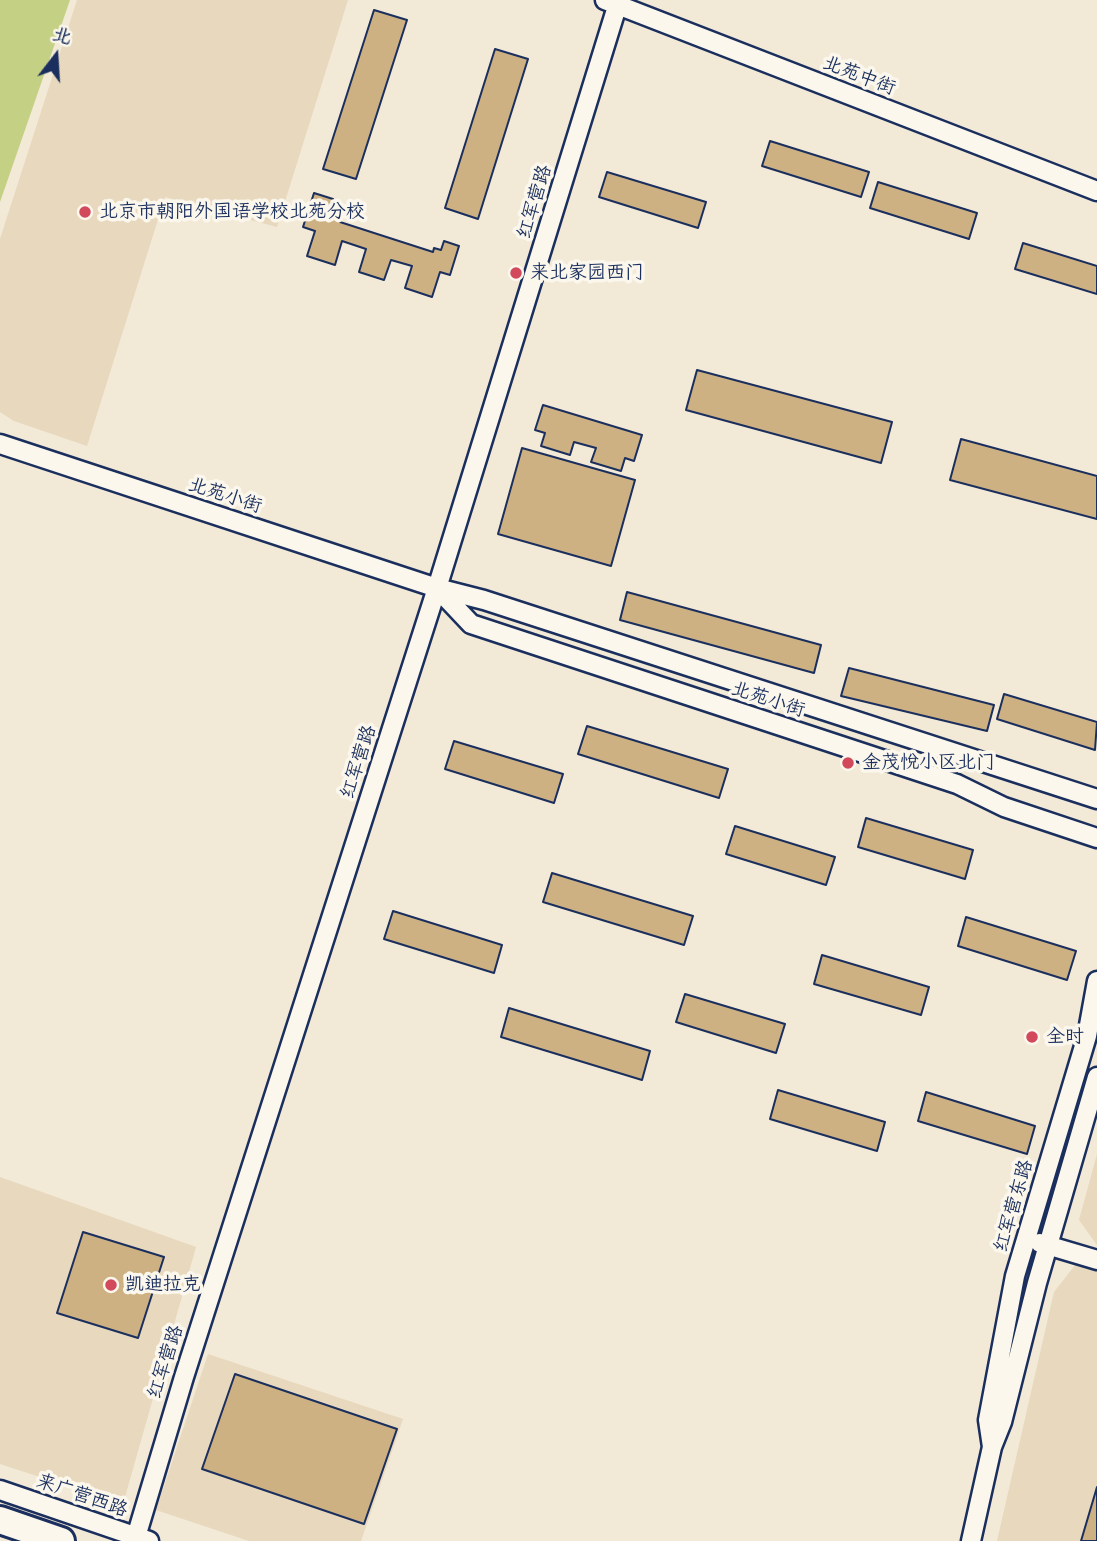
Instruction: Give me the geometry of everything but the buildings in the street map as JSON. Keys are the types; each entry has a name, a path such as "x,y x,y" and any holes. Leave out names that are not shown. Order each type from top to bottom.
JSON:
{"highway":[{"path":"0,1520 61,1541"}],"street":[{"name":"北苑中街","path":"614,1 1097,191"},
{"name":"红军营路","path":"143,1539 188,1363 437,588 614,1"},
{"name":"北苑小街","path":"0,444 437,588 484,600 1097,799"},
{"name":"北苑小街","path":"437,588 471,624 957,785 1004,807 1097,838"},
{"name":"红军营东路","path":"992,1447 988,1420 1015,1276 1087,1036 1097,981"},
{"name":"红军营东路","path":"971,1541 992,1447 1002,1422 1097,1077"},
{"path":"1026,1239 1097,1260"},
{"name":"来广营西路","path":"0,1490 143,1539"}],"shaded area":[{"name":"北京市朝阳外国语学校北苑分校","path":"77,0 348,0 277,227 165,197 87,446 14,421 0,412 0,239"},
{"path":"1097,1154 1097,1245 1079,1220"},
{"path":"0,1177 196,1247 123,1504 0,1464"},
{"path":"1076,1264 1097,1271 1097,1541 997,1541 1054,1292"},
{"path":"208,1354 403,1419 361,1541 249,1541 156,1510"}],"green space":[{"path":"0,0 70,0 0,202"}],"place":[{"name":"北京市朝阳外国语学校北苑分校","path":"85,212"},
{"name":"来北家园西门","path":"516,273"},
{"name":"金茂悦小区北门","path":"848,763"},
{"name":"全时","path":"1032,1037"},
{"name":"凯迪拉克","path":"111,1285"}]}
